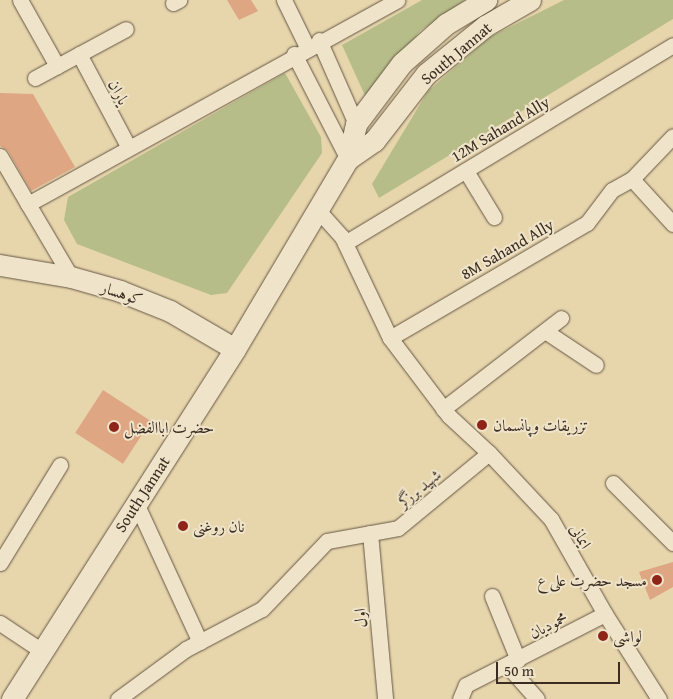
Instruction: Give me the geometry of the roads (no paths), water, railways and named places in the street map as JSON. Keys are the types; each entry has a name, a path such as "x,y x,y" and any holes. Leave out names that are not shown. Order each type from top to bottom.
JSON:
{"main road":[{"name":"South Jannat","path":"12,699 235,349 348,159 356,124 402,63 446,24 486,0"},
{"name":"South Jannat","path":"348,159 374,141 426,74 485,26 530,0"},
{"name":"کوهسار","path":"0,265 71,277 120,291 170,311 235,349"}],"street":[{"path":"20,0 57,66"},
{"path":"284,0 307,47 348,159"},
{"path":"28,204 128,146 307,47 397,0"},
{"path":"35,78 126,29"},
{"name":"12M Sahand Ally","path":"345,244 673,45"},
{"path":"307,47 356,124"},
{"name":"یاران","path":"79,54 128,146"},
{"path":"673,136 632,179 673,224"},
{"path":"0,156 71,277"},
{"path":"466,171 494,217"},
{"name":"8M Sahand Ally","path":"390,338 587,223 612,190 632,179"},
{"path":"317,209 345,244 390,338 443,409 489,453"},
{"path":"443,409 561,318"},
{"path":"545,331 596,365"},
{"name":"شهید برزگر","path":"118,699 200,642 262,609 327,541 398,528 489,453"},
{"name":"ایمانی","path":"489,453 551,519 605,614 659,699"},
{"path":"0,563 60,465"},
{"path":"614,483 673,543"},
{"path":"136,503 200,642"},
{"name":"اول","path":"370,533 385,699"},
{"path":"492,596 513,662 537,699"},
{"name":"محمودیان","path":"460,699 466,685 605,614"},
{"path":"0,623 42,651"}],"place":[{"name":"تزریقات وپانسمان","path":"482,425"},
{"name":"حضرت اباالفضل","path":"114,427"},
{"name":"نان روغنی","path":"183,526"},
{"name":"مسجد حضرت علی ع","path":"657,580"},
{"name":"لواشی","path":"603,636"}]}
